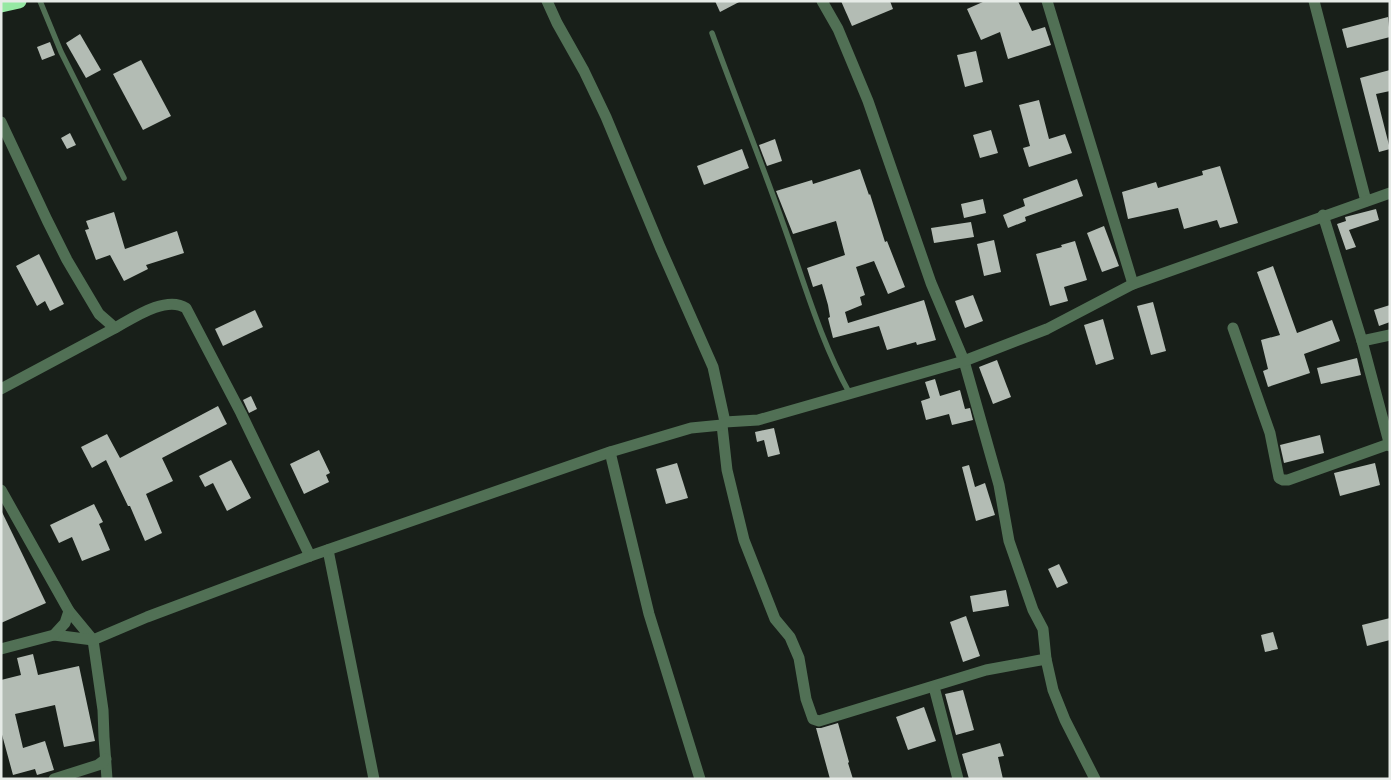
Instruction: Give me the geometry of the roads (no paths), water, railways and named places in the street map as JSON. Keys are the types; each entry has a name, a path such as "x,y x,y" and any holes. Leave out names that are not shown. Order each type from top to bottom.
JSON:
{"highway":[{"path":"1,5 19,1"}],"street":[{"path":"547,1 606,117 660,247 713,367 724,423 727,470 744,540 775,619 790,637 799,658 806,699 813,719 819,722 986,670 1046,659"},
{"path":"822,1 838,29 868,101 931,283 964,362 999,485 1008,541 1033,610 1043,629 1046,659 1053,690 1095,779"},
{"path":"1047,1 1134,284"},
{"path":"1314,1 1366,201"},
{"path":"1,122 67,260 99,314 115,328"},
{"path":"1,648 54,634 93,640 147,617 310,556 610,452 691,428 758,420 964,362 1047,329 1134,284 1390,193"},
{"path":"1233,328 1270,433 1279,478 1288,480 1390,445 1362,341 1324,216"},
{"path":"1,389 156,306 181,304 186,308 241,413 310,556"},
{"path":"1362,341 1390,335"},
{"path":"610,452 649,614 700,779"},
{"path":"1,490 69,612 93,640 103,710 107,779"},
{"path":"328,550 374,779"},
{"path":"54,634 65,623 69,612"},
{"path":"934,687 958,779"},
{"path":"54,779 98,765 106,759"}],"lane":[{"path":"40,1 61,52 124,178"},
{"path":"712,33 785,228 810,303 835,366 850,394"}]}
